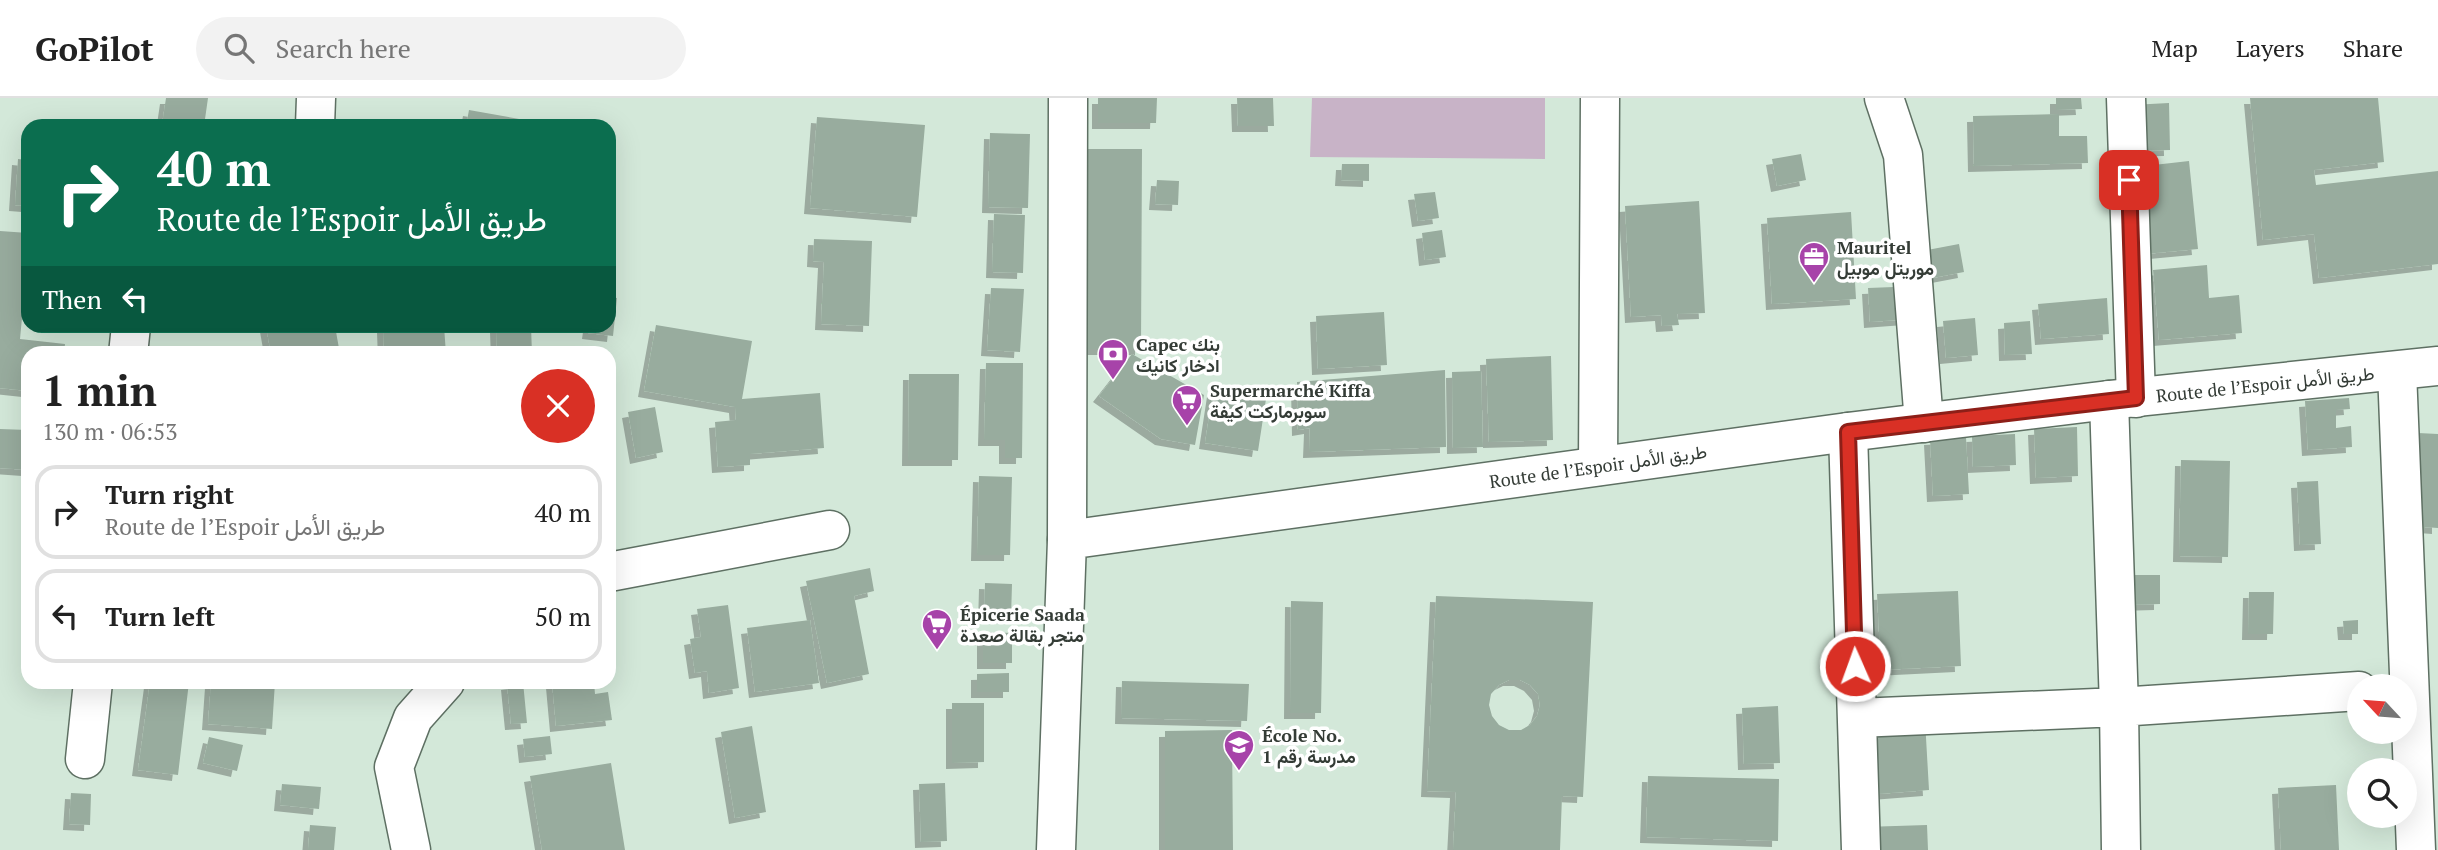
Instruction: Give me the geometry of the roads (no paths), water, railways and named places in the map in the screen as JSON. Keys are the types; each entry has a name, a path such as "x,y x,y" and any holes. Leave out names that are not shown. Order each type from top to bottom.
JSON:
{"main road":[{"path":"315,119 316,98"},
{"path":"1056,850 1067,540 1068,98"},
{"path":"1598,466 1600,98"},
{"path":"1884,98 1903,155 1924,423"},
{"path":"2121,850 2119,707 2126,98"},
{"name":"Route de l’Espoir طريق الأمل","path":"1067,540 1848,432 2123,399 2438,366"},
{"path":"2398,370 2416,674"},
{"path":"1848,432 1861,850"},
{"path":"616,571 830,530"},
{"path":"85,759 92,689"},
{"path":"411,850 394,767 413,718 439,689"},
{"path":"1857,718 2119,707 2347,692"},
{"path":"2416,850 2417,744"}],"place":[{"name":"Mauritel موريتل موبيل","path":"1814,284"},
{"name":"Capec بنك ادخار كانيك","path":"1113,381"},
{"name":"Supermarché Kiffa سوبرماركت كيفة","path":"1187,427"},
{"name":"Épicerie Saada متجر بقالة صعدة","path":"937,651"},
{"name":"École No. 1 مدرسة رقم","path":"1239,772"}]}
